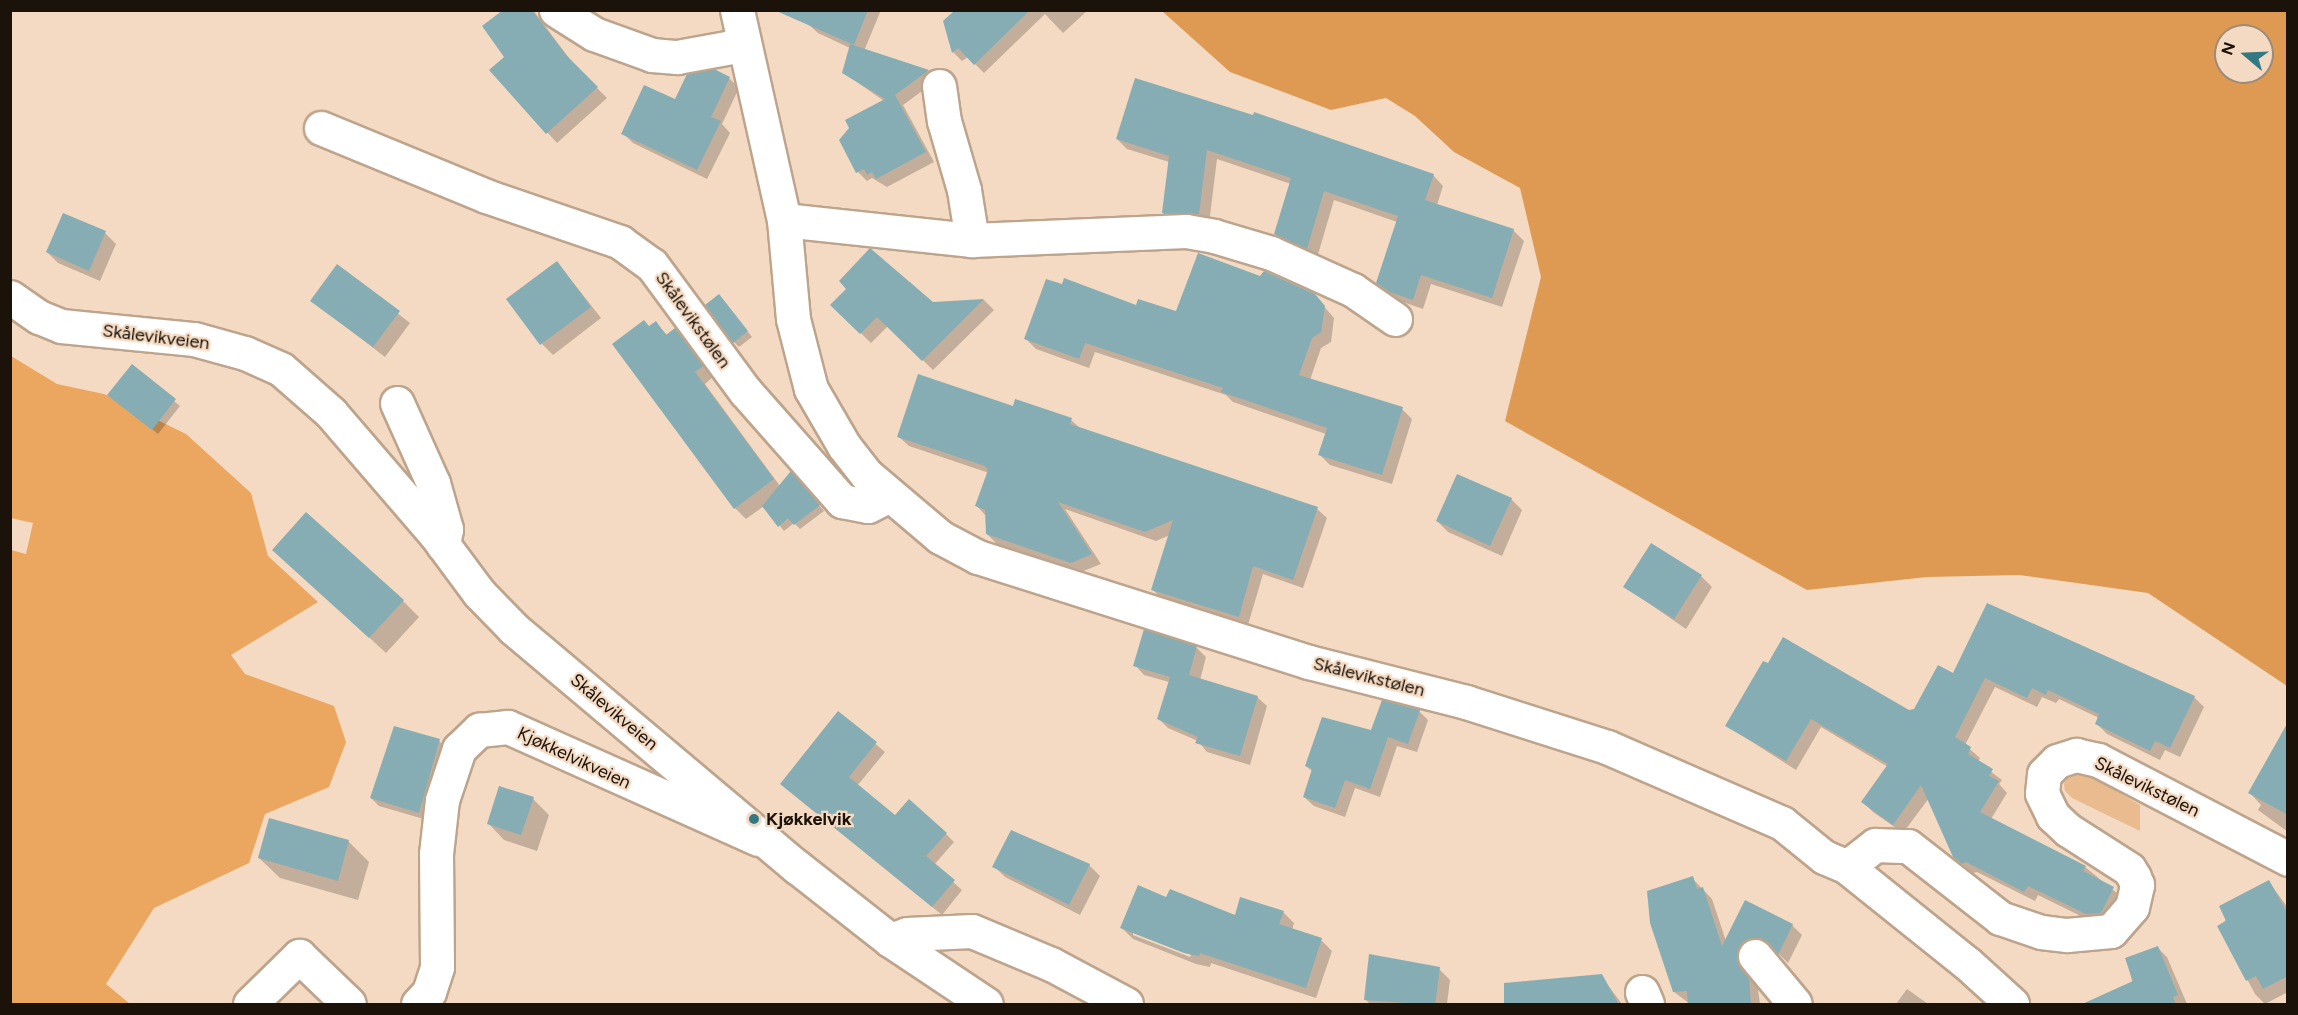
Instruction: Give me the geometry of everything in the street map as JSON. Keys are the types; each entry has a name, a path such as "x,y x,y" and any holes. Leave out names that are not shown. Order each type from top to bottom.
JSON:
{"street":[{"path":"556,10 594,34 652,56 677,57 743,45"},
{"name":"Skålevikstølen","path":"737,10 784,220 793,319 812,388 844,446 888,496 940,537 978,557 1309,662 1466,702 1607,747 1782,823 1824,857 1847,867 1967,963 2012,1005"},
{"path":"939,86 944,121 964,190 972,240"},
{"name":"Skålevikstølen","path":"321,128 486,196 620,242 652,265 745,391 842,501 868,506 888,496"},
{"path":"784,220 972,240 1186,231 1214,236 1271,254 1353,290 1395,319"},
{"name":"Skålevikveien","path":"10,297 39,317 61,326 194,339 245,353 281,369 331,413 443,545 479,593 514,628 797,867 890,940"},
{"path":"398,403 433,483 446,529 443,545"},
{"name":"Kjøkkelvikveien","path":"418,1005 429,992 437,967 436,854 442,800 459,749 479,730 508,727 770,844"},
{"name":"Skålevikstølen","path":"1847,867 1875,845 1908,846 2000,918 2041,932 2067,935 2111,931 2133,907 2137,885 2134,877 2128,869 2068,830 2053,816 2042,793 2044,774 2057,761 2076,755 2098,760 2288,859"},
{"path":"890,940 906,934 972,931 1051,964 1126,1005"},
{"path":"890,940 986,1005"},
{"path":"250,1005 299,956 350,1005"},
{"path":"1755,956 1795,1005"}],"shaded area":[{"path":"1162,11 2287,11 2287,686 2148,593 2019,575 1927,577 1807,590 1505,421 1541,277 1520,188 1454,152 1415,116 1386,98 1331,110 1230,72"},
{"path":"11,356 57,384 104,394 186,434 251,493 268,556 318,602 231,655 245,674 334,706 346,742 329,787 265,814 249,863 154,908 106,984 130,1004 11,1004"},
{"path":"2083,771 2140,805 2140,831 2072,798 2065,791 2064,784 2069,773"}],"pier":[{"path":"11,518 33,523 26,554 11,550"}],"building":[{"path":"503,10 532,10 566,55 598,87 546,134 489,70 504,57 482,26"},
{"path":"774,10 868,10 854,45"},
{"path":"955,10 1030,10 974,65 958,48 952,53 943,21"},
{"path":"850,44 929,70 895,95 926,152 876,179 872,172 867,175 864,169 856,173 839,140 849,128 845,120 885,99 842,73"},
{"path":"714,69 730,77 711,117 721,121 697,170 621,134 644,85 675,99 687,74"},
{"path":"1135,78 1253,115 1254,112 1434,174 1425,200 1514,229 1492,298 1421,275 1413,300 1389,292 1376,283 1398,216 1324,191 1307,249 1274,234 1291,178 1207,150 1199,214 1162,213 1169,156 1116,139"},
{"path":"63,213 106,231 89,271 46,252"},
{"path":"870,248 933,302 984,299 922,361 877,317 860,334 830,305 846,289 839,281"},
{"path":"1198,253 1260,276 1264,271 1315,294 1325,306 1321,332 1312,338 1299,375 1403,407 1382,475 1318,455 1327,428 1221,392 1223,388 1085,343 1079,359 1024,339 1046,279 1062,284 1064,278 1136,305 1138,299 1176,311"},
{"path":"557,261 591,307 540,345 506,299"},
{"path":"337,264 400,311 373,347 310,301"},
{"path":"719,294 748,331 733,343 705,305"},
{"path":"644,320 649,326 656,321 666,335 675,328 703,366 695,372 774,479 734,509 612,344"},
{"path":"132,364 176,399 152,430 107,395"},
{"path":"918,374 1013,406 1015,399 1072,418 1070,424 1318,507 1293,580 1253,566 1239,617 1151,590 1173,520 1145,532 1058,502 1092,554 1071,563 986,534 985,510 975,506 988,470 985,466 897,437"},
{"path":"791,471 820,505 794,525 788,518 778,527 762,506"},
{"path":"1457,474 1512,498 1490,546 1436,521"},
{"path":"306,512 404,600 369,638 272,550"},
{"path":"1651,543 1702,575 1674,619 1623,587"},
{"path":"1987,603 2195,696 2170,748 2155,741 2150,751 2095,724 2099,714 2048,690 2046,695 2032,688 2027,698 1985,678 1955,737 1971,747 1968,754 1993,769 1989,776 1999,781 1980,812 2086,866 2083,871 2114,887 2101,913 2086,914 2028,886 2024,892 1966,862 1962,864 1953,857 1921,785 1893,825 1861,802 1888,764 1811,719 1786,761 1725,726 1763,661 1768,663 1783,637 1909,710 1914,709 1938,665 1953,673"},
{"path":"1144,629 1197,646 1189,675 1258,696 1240,756 1195,743 1198,737 1157,719 1170,677 1133,666"},
{"path":"1382,700 1420,710 1408,744 1388,737 1370,789 1345,780 1335,808 1303,797 1312,769 1305,766 1322,717 1371,730"},
{"path":"838,711 877,742 849,777 895,815 909,799 947,833 926,856 955,880 932,907 780,784"},
{"path":"2288,722 2288,815 2248,793"},
{"path":"394,726 440,739 419,813 370,798"},
{"path":"499,786 534,797 521,835 487,824"},
{"path":"269,818 349,840 338,881 258,858"},
{"path":"1011,830 1090,864 1069,905 992,867"},
{"path":"1693,876 1697,889 1703,887 1722,946 1745,900 1793,924 1778,955 1761,938 1751,938 1738,949 1737,960 1749,978 1751,1005 1688,1005 1687,991 1673,992 1650,923 1647,891"},
{"path":"2269,880 2288,914 2288,976 2263,989 2256,976 2246,981 2217,926 2226,921 2219,906"},
{"path":"1138,885 1166,897 1170,889 1235,915 1240,897 1284,911 1279,924 1322,938 1306,988 1200,953 1199,956 1184,953 1120,928"},
{"path":"2158,946 2178,995 2173,997 2176,1005 2080,1005 2133,981 2125,958"},
{"path":"1369,954 1440,967 1435,1005 1364,1000"},
{"path":"1602,974 1619,1005 1504,1005 1504,983"}],"place":[{"name":"Kjøkkelvik","path":"754,819"}]}
